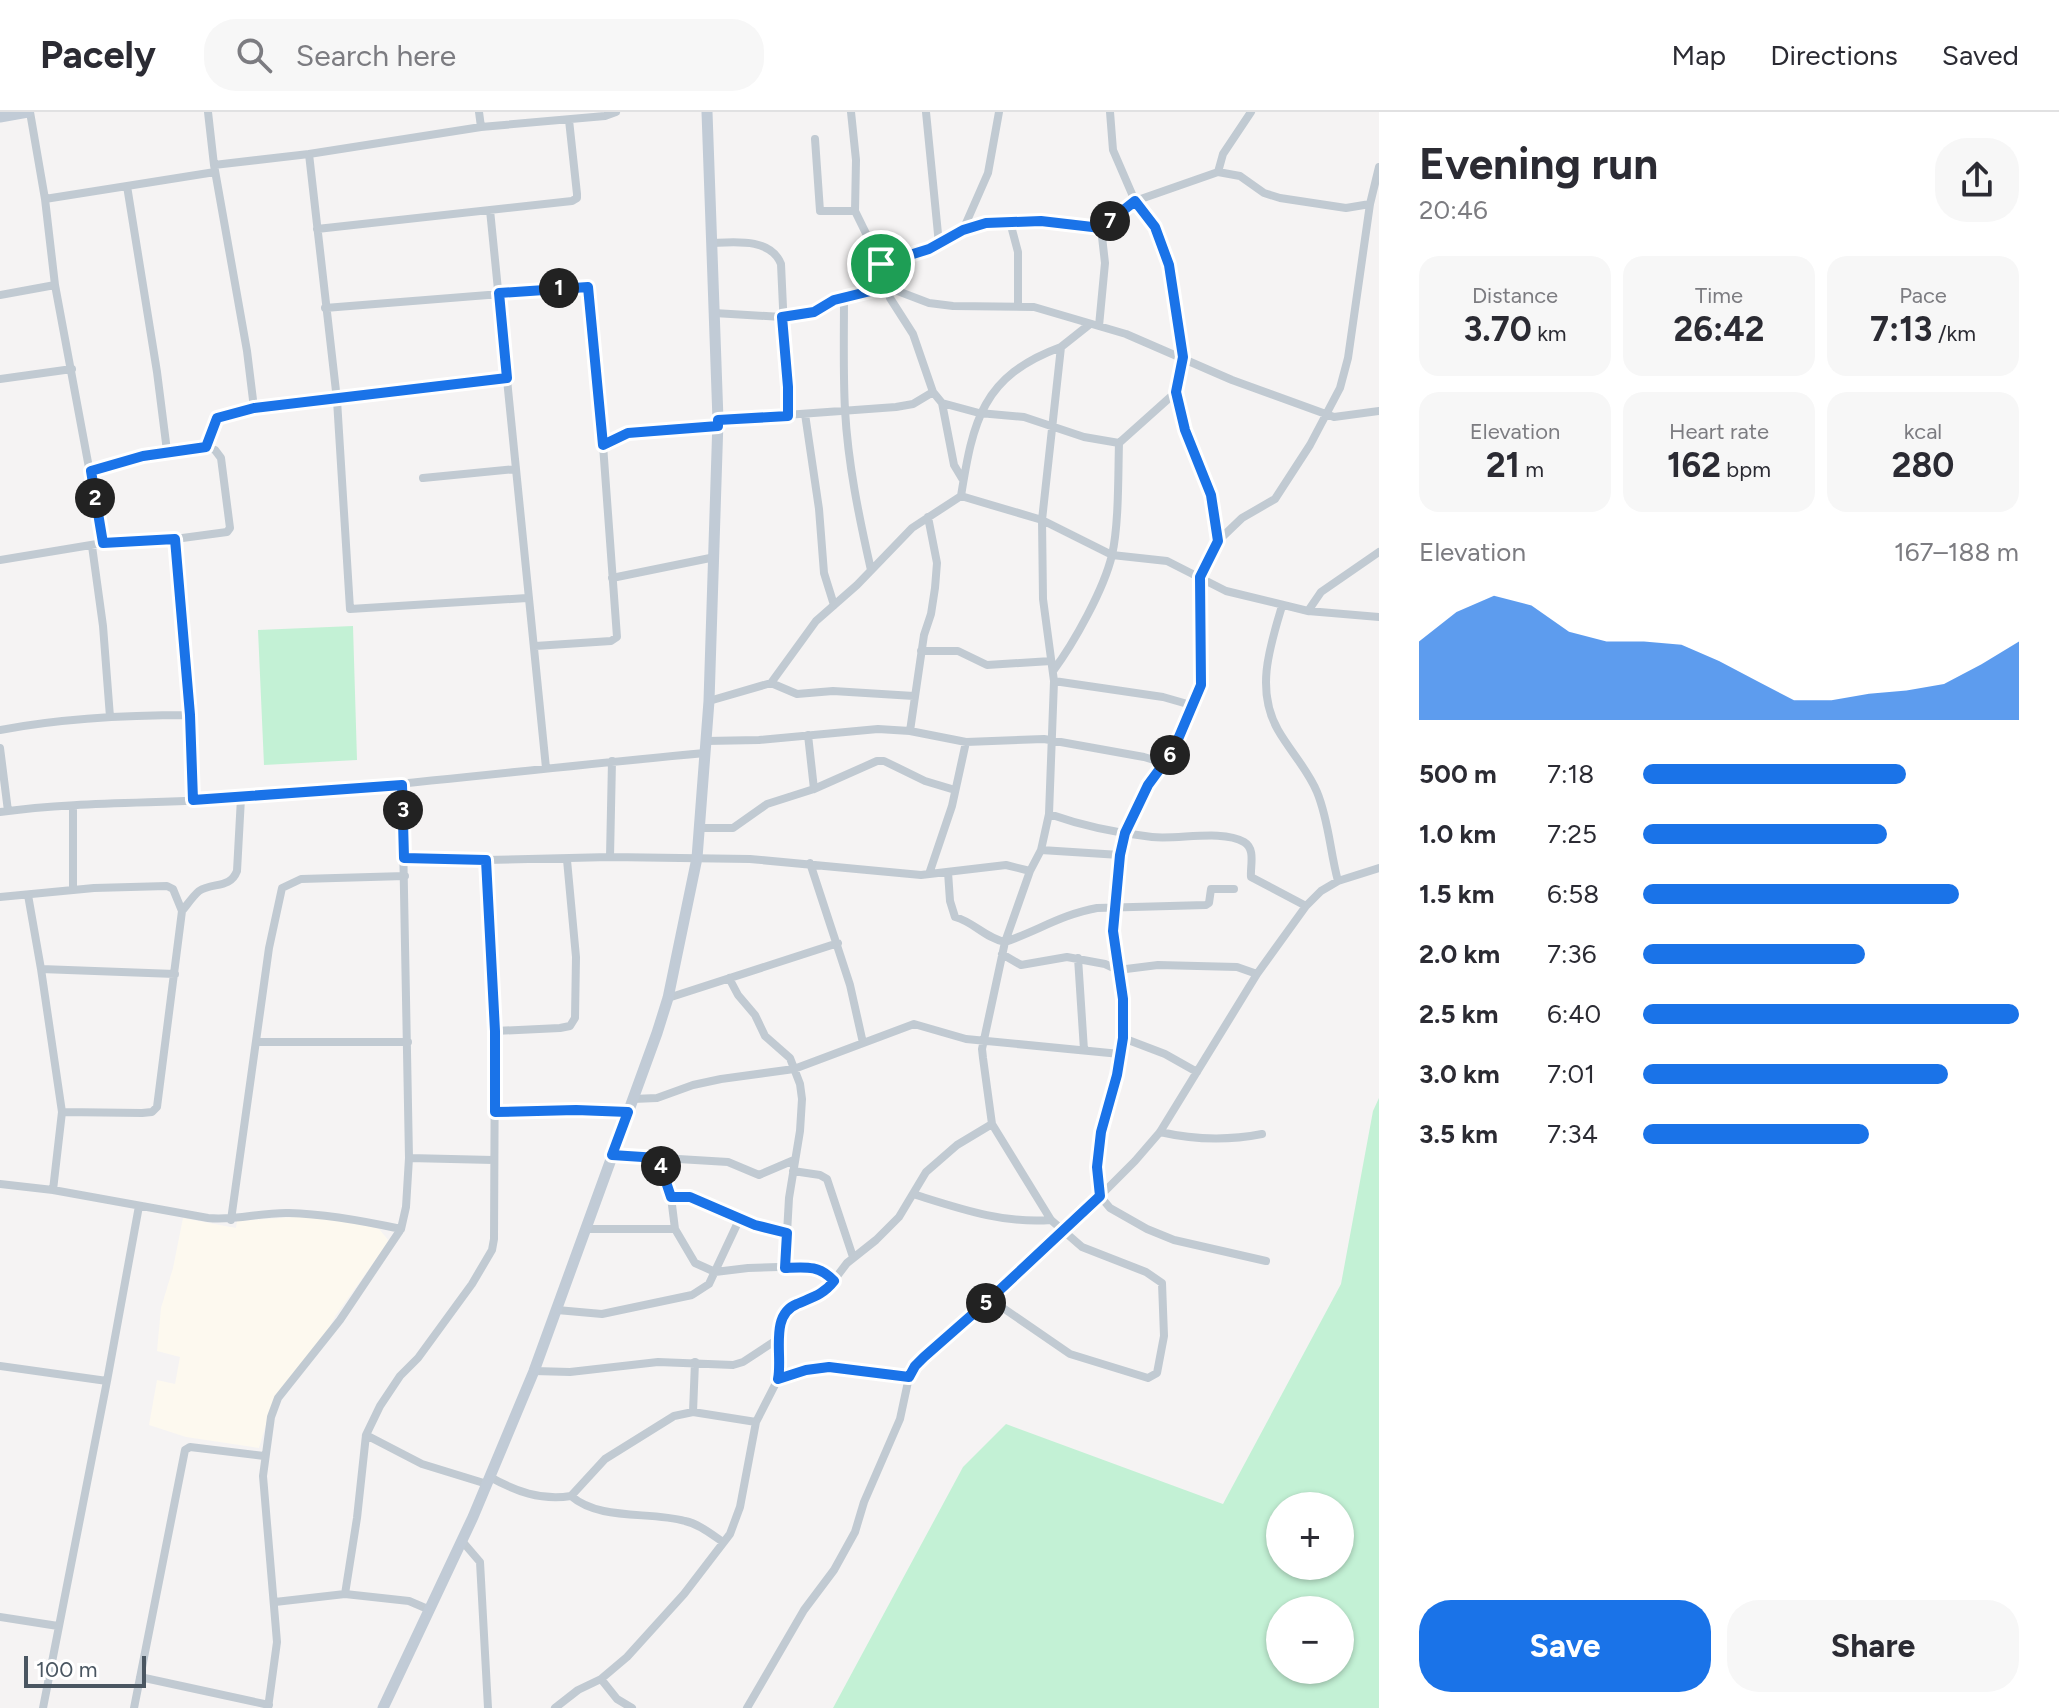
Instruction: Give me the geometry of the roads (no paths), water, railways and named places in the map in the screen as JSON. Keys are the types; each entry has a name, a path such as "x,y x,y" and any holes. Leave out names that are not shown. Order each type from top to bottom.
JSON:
{"street":[{"path":"0,117 29,112 45,199 55,285 103,543"},
{"path":"208,112 214,169 247,351 254,408"},
{"path":"479,112 481,127"},
{"path":"45,199 481,127 569,120 616,112"},
{"path":"383,1708 462,1541 557,1310 668,998 697,858 709,701 718,423 707,112"},
{"path":"851,112 856,160 855,211 881,264 896,310 913,334 933,392 942,403 954,465 963,480"},
{"path":"926,112 939,244"},
{"path":"963,230 988,173 999,112"},
{"path":"1110,112 1113,150 1135,201 1155,227 1165,252 1178,310 1183,357 1176,392 1185,430 1211,495 1218,541"},
{"path":"1218,172 1223,154 1251,112"},
{"path":"317,229 572,201 577,198 569,120"},
{"path":"815,139 820,211 855,211"},
{"path":"309,154 337,400 350,609 527,598"},
{"path":"1266,1261 1174,1240 1110,1208 1100,1196 1097,1167 1101,1132 1117,1075 1123,1038 1123,999 1113,931 1113,908 1125,833 1148,785 1173,751 1201,685 1200,577 1218,541 1242,518 1275,499 1310,445 1340,388 1348,358 1370,204 1379,167"},
{"path":"881,264 939,244 963,230 986,223 1041,221 1101,228 1135,201 1218,172 1240,176 1264,193 1280,198 1346,208 1370,204"},
{"path":"127,186 167,451"},
{"path":"490,210 546,768"},
{"path":"1010,222 1018,252 1018,305"},
{"path":"961,496 979,413 994,389 1034,357 1061,347 1095,325 1105,263 1101,228"},
{"path":"713,243 755,243 778,257 781,264 788,416"},
{"path":"0,295 55,285"},
{"path":"325,308 588,287 618,634 615,639 535,646"},
{"path":"714,313 782,317 814,312 829,302 887,287 929,303 953,306 1018,305 1059,313 1095,325 1325,414 1348,417 1379,411"},
{"path":"844,297 844,409 855,498 871,570"},
{"path":"990,1299 1070,1354 1130,1374 1153,1378 1157,1373 1164,1336 1162,1283 1146,1272 1082,1247 1051,1220 992,1124 983,1058 1005,942 1030,871 1041,850 1049,814 1054,681 1041,568 1042,520 1061,347"},
{"path":"0,379 72,369"},
{"path":"206,447 217,418 254,408 507,378"},
{"path":"603,445 628,433 913,404 933,392"},
{"path":"1052,666 1071,644 1112,555 1119,443 1176,392"},
{"path":"942,403 979,413 1024,417 1084,437 1119,443"},
{"path":"805,414 819,509 824,573 834,605"},
{"path":"0,560 103,543 227,532 230,528 221,458 215,450 206,447 192,451 167,451 91,471"},
{"path":"423,478 515,469"},
{"path":"709,701 771,683 816,621 912,528 961,496 1042,520 1112,555 1167,561 1226,591 1308,611 1379,617"},
{"path":"910,731 937,563 928,517"},
{"path":"175,539 190,715 193,800"},
{"path":"92,546 103,626 110,717"},
{"path":"1308,611 1321,592 1379,552"},
{"path":"612,578 715,557"},
{"path":"1282,606 1266,662 1269,707 1276,727 1316,789 1323,807 1338,881"},
{"path":"921,651 958,651 987,665 1052,666"},
{"path":"1054,681 1163,697 1191,705"},
{"path":"771,683 797,694 833,691 914,696"},
{"path":"0,730 34,723 110,717 190,715"},
{"path":"0,748 4,811 241,798 402,785 878,729 910,731 966,742 1027,738 1164,763"},
{"path":"808,735 814,789"},
{"path":"929,874 944,834 966,742"},
{"path":"610,857 612,761"},
{"path":"700,828 733,828 767,804 814,789 877,761 884,761 925,781 955,790"},
{"path":"140,1677 269,1706 277,1642 268,1552 264,1456 271,1417 278,1398 340,1320 401,1229 407,1197 408,1042 402,785"},
{"path":"182,911 200,891 234,878 241,798"},
{"path":"73,806 73,889"},
{"path":"1049,814 1093,829 1168,838 1223,836 1244,842 1251,851 1251,877 1306,906"},
{"path":"1041,850 1120,855"},
{"path":"404,858 697,858 810,863 875,872 929,874 1006,865 1030,871"},
{"path":"345,1594 366,1435 394,1386 472,1284 492,1250 495,1031 486,860"},
{"path":"495,1031 560,1028 570,1026 575,1018 576,957 567,860"},
{"path":"810,863 838,943 863,1043"},
{"path":"747,1708 804,1610 850,1543 900,1419 909,1377 915,1366 1100,1196 1160,1132 1257,974 1306,906 1321,891 1338,881 1379,868"},
{"path":"948,872 950,901 955,917 971,922 991,938 1005,942 1064,915 1097,908 1206,905 1211,889 1234,889"},
{"path":"231,1220 269,948 282,888 301,879 405,876"},
{"path":"0,897 73,889 167,886 173,889 182,911 157,1107 152,1112 142,1113 62,1112"},
{"path":"28,895 62,1112 53,1190"},
{"path":"668,998 838,943"},
{"path":"1002,954 1021,965 1067,957 1105,964 1118,970 1158,965 1210,966 1237,967 1257,974"},
{"path":"1078,958 1084,1050"},
{"path":"41,969 175,974"},
{"path":"729,978 738,995 755,1015 765,1036 785,1052 794,1069 802,1099 789,1198 785,1268"},
{"path":"633,1099 657,1098 721,1079 794,1069 914,1024 966,1039 1120,1054"},
{"path":"1123,1038 1165,1054 1197,1072"},
{"path":"257,1042 408,1042"},
{"path":"495,1112 628,1112"},
{"path":"555,1708 578,1690 601,1679 658,1625 730,1534 740,1507 756,1422 778,1379 781,1364 778,1339 788,1308 820,1296 853,1257 899,1217 926,1172 957,1145 992,1124"},
{"path":"1160,1132 1205,1140 1262,1134"},
{"path":"612,1155 728,1162 759,1175 794,1160"},
{"path":"409,1158 493,1160"},
{"path":"658,1158 671,1197 675,1229 695,1263 715,1272 812,1266 834,1281"},
{"path":"793,1171 827,1179 853,1257"},
{"path":"0,1184 231,1220 298,1213 401,1229"},
{"path":"913,1194 977,1214 1026,1222 1051,1220"},
{"path":"671,1197 690,1197 787,1233"},
{"path":"43,1708 139,1206"},
{"path":"557,1310 602,1314 692,1295 709,1284 727,1240 740,1218"},
{"path":"585,1229 675,1229"},
{"path":"534,1371 580,1371 649,1362 721,1365 743,1362 778,1339"},
{"path":"693,1412 695,1362"},
{"path":"0,1366 107,1381"},
{"path":"778,1379 829,1367 909,1377"},
{"path":"571,1496 615,1451 674,1416 693,1412 756,1422"},
{"path":"366,1435 422,1464 527,1494 571,1496 582,1505 605,1511 687,1521 723,1542"},
{"path":"134,1708 185,1450 190,1447 264,1456"},
{"path":"462,1541 480,1562 488,1708"},
{"path":"275,1602 345,1594 409,1601 430,1610"},
{"path":"0,1617 58,1626"},
{"path":"601,1679 617,1699 632,1708"}]}
